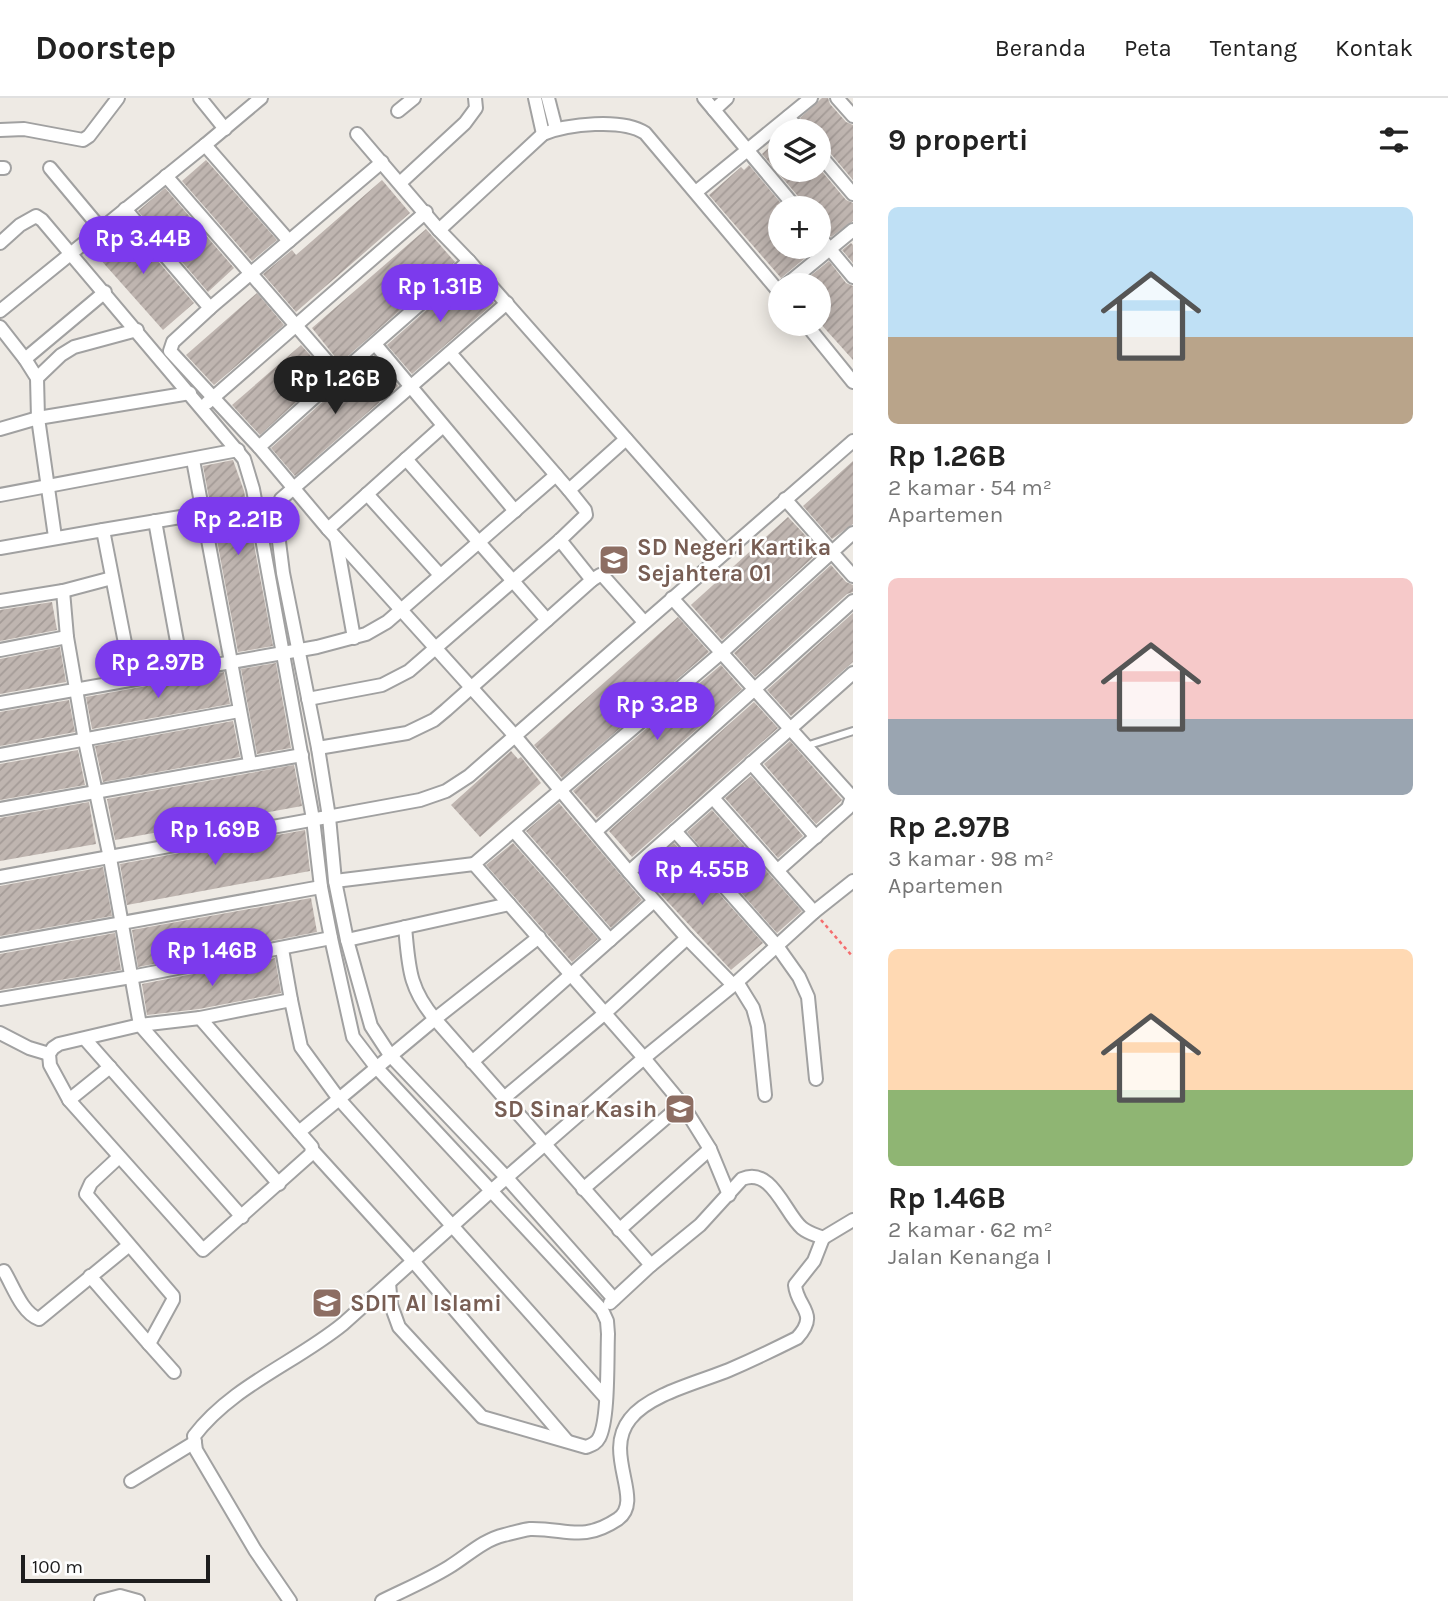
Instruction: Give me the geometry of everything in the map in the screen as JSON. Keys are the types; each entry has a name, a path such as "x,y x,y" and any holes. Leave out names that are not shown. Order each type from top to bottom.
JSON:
{"street":[{"path":"0,130 24,129 83,140 118,98"},
{"path":"200,98 225,129"},
{"path":"0,311 261,98"},
{"path":"398,111 415,98"},
{"path":"400,183 465,123 476,108 475,98"},
{"path":"535,98 543,134"},
{"path":"548,98 556,129"},
{"path":"704,98 786,196"},
{"path":"714,110 727,98"},
{"path":"696,192 811,98"},
{"path":"837,98 853,116"},
{"path":"439,230 543,134 556,129 619,124 636,127 645,133 768,274"},
{"path":"357,134 725,551"},
{"path":"205,145 289,241"},
{"path":"382,162 210,308 169,348 238,450 249,472 302,755 321,887 353,1037 376,1067 602,1310 607,1321 608,1334 605,1397 602,1430 594,1444 586,1447 482,1417 398,1327 391,1305 389,1283"},
{"path":"50,168 101,229"},
{"path":"831,168 853,194"},
{"path":"166,176 340,375"},
{"path":"125,209 210,308"},
{"path":"207,403 426,212"},
{"path":"0,243 20,225 36,216 42,220 190,393 207,403 259,447 514,736 654,901 687,938 735,984 753,1008 758,1026 765,1096"},
{"path":"831,249 853,230"},
{"path":"831,251 853,277"},
{"path":"802,273 819,259"},
{"path":"259,447 469,261"},
{"path":"25,359 105,292"},
{"path":"506,303 281,499 276,518 283,573 317,748 335,881 347,940 371,1026 390,1055 507,1178 614,1299"},
{"path":"0,327 37,379 38,418 55,537"},
{"path":"37,379 61,355 74,347 137,330"},
{"path":"816,336 853,382"},
{"path":"375,344 514,511"},
{"path":"308,699 382,685 409,671 561,540 586,515 569,490 450,353"},
{"path":"0,429 38,418 190,393"},
{"path":"332,532 367,494 443,426"},
{"path":"569,490 626,439"},
{"path":"0,877 420,800 446,791 469,776 853,440"},
{"path":"0,495 238,450"},
{"path":"406,458 547,620"},
{"path":"193,460 250,763"},
{"path":"0,703 299,650 354,638 377,629 556,475"},
{"path":"367,494 440,575"},
{"path":"785,499 853,576"},
{"path":"0,548 204,513"},
{"path":"155,521 182,669"},
{"path":"103,530 132,679"},
{"path":"332,532 354,638"},
{"path":"335,881 474,864 721,653 853,533"},
{"path":"561,540 592,580"},
{"path":"317,748 407,733 434,720 600,575 644,622"},
{"path":"0,601 63,591 112,578"},
{"path":"63,591 67,637 85,741 110,858 140,1025 279,1184"},
{"path":"672,598 852,796 848,808 778,870"},
{"path":"596,831 853,601"},
{"path":"0,650 67,637"},
{"path":"629,872 853,673"},
{"path":"0,755 239,711"},
{"path":"0,809 302,755"},
{"path":"751,763 816,837"},
{"path":"713,798 814,912"},
{"path":"514,831 610,940"},
{"path":"676,831 777,946 805,988 816,1079"},
{"path":"474,864 682,1104 710,1149 729,1195"},
{"path":"290,1601 195,1450 194,1437 202,1426 282,1365 329,1336 544,1144 853,881"},
{"path":"0,945 321,887"},
{"path":"472,1062 654,901"},
{"path":"347,940 509,904"},
{"path":"405,927 412,984 418,997 651,1265"},
{"path":"299,1132 435,1018 539,937"},
{"path":"0,999 131,977 331,938"},
{"path":"504,1098 604,1014 687,938"},
{"path":"282,949 301,1047 339,1099 605,1397"},
{"path":"290,1000 200,1018 140,1025 59,1044 49,1054 51,1071 69,1100 203,1251 313,1151"},
{"path":"200,1018 313,1151 414,1261 567,1442"},
{"path":"0,1033 29,1048 49,1054"},
{"path":"85,1039 242,1217"},
{"path":"69,1100 110,1067"},
{"path":"583,1189 682,1104"},
{"path":"619,1230 710,1149"},
{"path":"119,1157 92,1183 86,1194 173,1296 149,1343"},
{"path":"602,1310 700,1225 741,1180 748,1177 757,1178 777,1194 802,1227 823,1238"},
{"path":"382,1601 449,1567 501,1535 530,1529 588,1533 621,1517 628,1500 619,1459 619,1443 628,1421 637,1411 656,1399 733,1368 797,1338 804,1330 807,1310 795,1285 814,1261 823,1238 853,1220"},
{"path":"4,1270 27,1311 39,1319 128,1245"},
{"path":"90,1276 174,1372"},
{"path":"131,1481 195,1442"},
{"path":"101,1601 120,1596 138,1601"}],"lane":[{"path":"806,746 853,731"}],"path":[{"path":"814,912 853,957"}],"building":[{"path":"822,98 828,98 846,122 853,125 853,180 831,154 831,119 800,118"},
{"path":"768,148 768,161 762,154"},
{"path":"206,160 277,240 252,261 182,181"},
{"path":"749,165 775,196 768,196 768,259 804,259 787,273 777,273 709,195 741,167 744,170"},
{"path":"382,180 410,213 296,312 263,274 292,250 296,255"},
{"path":"786,182 831,182 846,200 853,203 853,221 831,237 831,196 798,196"},
{"path":"165,188 234,268 208,292 138,211"},
{"path":"124,222 194,303 163,330 91,249"},
{"path":"426,229 455,262 340,363 312,328"},
{"path":"851,243 853,245 853,263 842,250"},
{"path":"829,261 846,283 853,286 853,360 831,335 831,273 814,273"},
{"path":"468,273 494,303 412,374 387,345"},
{"path":"257,293 284,325 214,385 186,355"},
{"path":"301,345 327,374 260,435 232,405"},
{"path":"374,356 398,386 295,476 271,448"},
{"path":"233,460 244,491 273,646 238,652 203,466"},
{"path":"853,461 853,524 832,539 803,506"},
{"path":"788,517 820,551 722,640 691,605"},
{"path":"831,565 846,582 853,585 853,592 847,594 755,677 734,653"},
{"path":"52,602 57,630 0,641 0,610"},
{"path":"853,613 853,662 791,716 767,690"},
{"path":"678,617 709,652 562,778 534,745"},
{"path":"60,647 66,682 0,694 0,659"},
{"path":"276,663 291,748 257,754 241,669"},
{"path":"721,665 742,689 597,818 573,791"},
{"path":"224,672 230,704 92,729 86,697"},
{"path":"69,700 75,732 0,746 0,712"},
{"path":"754,702 778,728 632,857 609,831"},
{"path":"233,721 240,757 103,782 95,746"},
{"path":"790,741 842,800 816,824 764,764"},
{"path":"78,750 85,785 0,800 0,764"},
{"path":"511,751 518,759 521,757 541,783 480,837 451,805"},
{"path":"294,765 302,806 115,840 107,799"},
{"path":"751,776 803,836 778,858 725,798"},
{"path":"89,802 96,844 0,861 0,818"},
{"path":"559,803 642,900 611,928 526,831"},
{"path":"712,810 802,911 777,933 687,832"},
{"path":"305,830 310,871 127,905 120,864"},
{"path":"513,843 598,939 572,962 486,865"},
{"path":"674,843 763,943 731,970 641,873"},
{"path":"103,867 112,916 0,936 0,886"},
{"path":"311,898 317,932 138,967 132,930"},
{"path":"115,933 121,970 0,990 0,954"},
{"path":"275,958 281,993 199,1009 147,1015 142,984"}],"place":[{"name":"SD Negeri Kartika Sejahtera 01","path":"614,560"},
{"name":"SD Sinar Kasih","path":"680,1109"},
{"name":"SDIT Al Islami","path":"327,1303"}]}
